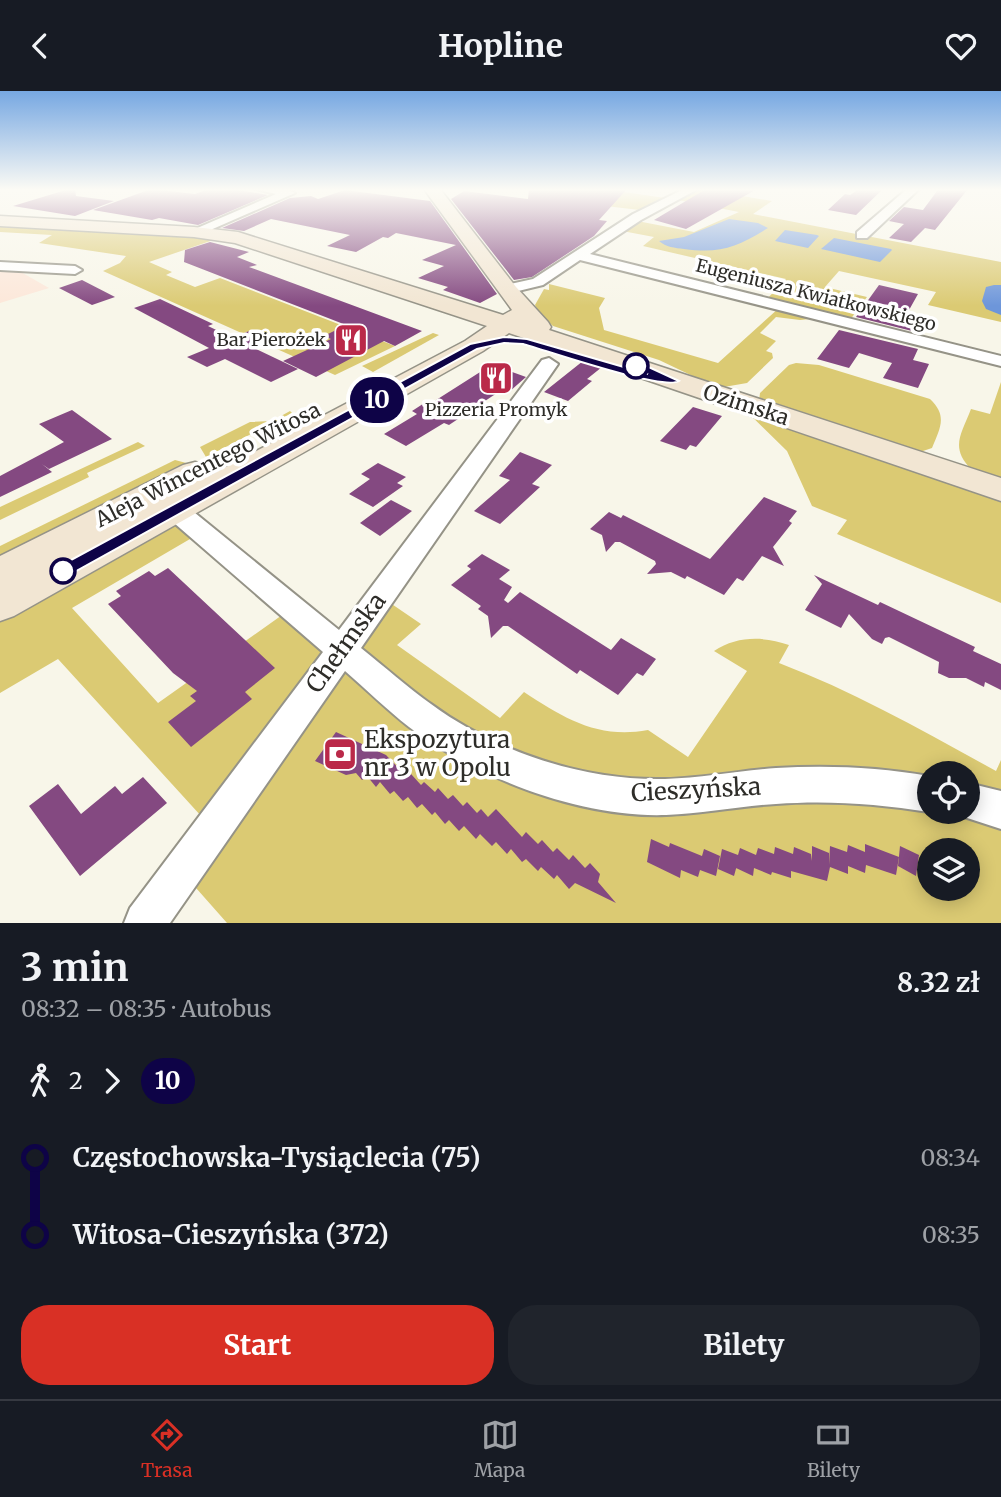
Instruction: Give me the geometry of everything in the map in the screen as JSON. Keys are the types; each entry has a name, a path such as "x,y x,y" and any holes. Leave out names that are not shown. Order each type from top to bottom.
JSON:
{"main road":[{"path":"120,228 194,232 247,240 483,318 548,349"},
{"path":"447,228 483,318"},
{"name":"Aleja Wincentego Witosa","path":"0,605 175,510 483,318 504,340 548,349"},
{"name":"Ozimska","path":"548,349 651,378 674,381 1001,490"},
{"name":"Aleja Wincentego Witosa","path":"0,573 312,424"}],"street":[{"path":"194,232 204,228"},
{"path":"483,318 621,228"},
{"path":"862,235 870,228"},
{"name":"Eugeniusza Kwiatkowskiego","path":"580,256 1001,361"},
{"path":"0,267 75,270"},
{"name":"Chełmska","path":"145,923 341,650 548,349"},
{"name":"Cieszyńska","path":"175,510 391,693 452,737 527,770 630,796 663,797 775,786 829,785 867,786 917,792"},
{"path":"980,804 1001,810"}],"shaded area":[{"path":"0,228 102,228 225,236 149,262 172,272 166,275 195,287 220,278 395,346 335,375 103,271 120,263 126,256 39,243 52,235 0,232"},
{"path":"672,228 694,232 703,228 824,228 1001,262 1001,322 928,305 936,292 839,271 825,287 867,297 850,320 766,300 786,279 643,246 654,237 617,230"},
{"path":"0,267 12,267 49,288 0,303"},
{"path":"549,284 605,298 599,308 604,330 718,363 779,308 819,318 800,320 776,317 760,333 776,341 766,351 772,353 773,358 747,383 718,388 659,360 553,326 541,316 535,305 544,289 549,290"},
{"path":"433,333 439,335 373,372 362,366"},
{"path":"789,365 819,365 930,399 939,411 941,422 932,448 920,452 971,469 959,447 961,434 971,409 990,414 1001,382 1001,603 837,534 847,520 812,506 787,451 738,403 759,401 760,393"},
{"path":"290,411 292,413 206,457 200,447 250,422 272,421"},
{"path":"138,442 145,446 87,473 89,477 0,520 0,507"},
{"path":"175,460 190,464 0,564 0,546"},
{"path":"175,510 202,532 72,608 158,703 292,608 341,650 380,596 421,624 397,645 500,718 524,692 583,725 613,732 648,730 688,757 747,671 714,651 741,640 770,640 789,645 779,663 862,700 978,761 917,761 917,824 980,824 980,762 996,771 1001,760 1001,923 227,923 181,871 212,828 58,659 0,693 0,605"}],"water":[{"path":"707,228 768,228 747,240 719,250 677,248 659,241 684,237"},
{"path":"785,230 819,236 808,248 775,241"},
{"path":"834,238 892,250 880,262 821,249"},
{"path":"1001,285 1001,315 986,309 982,301 986,287"}],"building":[{"path":"222,228 251,228 244,231"},
{"path":"315,228 449,228 497,294 480,303 443,290 448,287 418,278 444,266 422,260 456,245 396,233 356,252 327,246 350,235"},
{"path":"473,228 601,228 594,236 532,277 514,280"},
{"path":"900,228 937,228 935,230 925,228 911,242 889,238"},
{"path":"210,242 249,252 237,257 257,265 249,267 422,331 395,346 384,341 316,377 283,361 331,339 324,336 346,325 184,262 185,250"},
{"path":"82,280 115,297 92,305 59,288"},
{"path":"879,285 918,294 904,319 925,324 920,333 856,317"},
{"path":"160,299 213,324 208,326 233,338 249,331 255,346 252,347 298,369 271,382 225,359 207,367 187,357 209,348 134,308"},
{"path":"839,330 918,349 913,360 929,364 918,388 883,378 892,363 859,353 849,368 817,359"},
{"path":"583,361 602,367 587,379 592,381 568,401 544,392"},
{"path":"496,366 526,377 509,392 503,389 449,425 444,423 406,446 384,434 417,414 412,411 429,400 433,402 488,367"},
{"path":"693,407 722,416 696,447 690,445 686,450 660,441"},
{"path":"72,410 112,439 49,469 42,464 52,472 0,497 0,476 64,442 39,424"},
{"path":"520,452 552,465 532,484 540,487 500,524 474,511 510,480 499,476"},
{"path":"378,463 406,477 397,483 403,486 373,507 349,494 370,479 361,474"},
{"path":"764,497 797,511 789,521 792,523 773,547 784,566 762,556 743,581 737,578 724,595 687,576 685,579 671,572 647,574 656,564 655,561 620,542 615,542 606,552 602,535 590,529 609,512 621,518 623,515 710,559"},
{"path":"391,500 412,511 380,536 360,523"},
{"path":"482,554 510,570 499,579 512,587 504,600 508,603 520,592 611,650 621,638 656,659 643,676 637,673 618,695 580,670 577,674 508,626 503,626 491,638 488,616 478,609 481,606 451,585 471,569 467,566"},
{"path":"168,568 275,668 245,692 252,699 191,747 168,722 196,701 190,696 197,691 173,673 108,604 121,596 116,591 149,571 155,576"},
{"path":"814,575 878,605 880,602 975,647 973,651 1001,664 1001,690 985,682 984,687 966,678 949,678 938,673 939,662 889,637 885,638 882,644 872,639 849,614 841,628 805,610 822,584"},
{"path":"336,732 386,755 407,777 411,774 421,785 424,782 435,792 438,788 448,799 453,795 463,806 467,802 477,813 481,809 488,817 496,809 522,837 526,832 538,844 542,840 553,852 557,848 569,860 573,855 585,868 590,863 600,874 598,882 616,903 575,883 569,889 557,875 554,879 541,867 538,871 526,859 522,862 511,849 507,854 496,842 492,846 480,834 476,839 464,826 459,831 449,820 445,824 435,812 432,815 422,804 417,808 408,797 403,801 394,791 390,794 380,782 376,787 367,776 362,780 356,773 346,775 315,761"},
{"path":"143,777 167,803 80,876 29,806 58,784 81,814 115,786 122,794"},
{"path":"651,839 669,847 670,843 702,856 704,849 720,856 716,876 700,870 698,877 681,870 680,878 647,862"},
{"path":"865,844 899,857 896,875 866,865 865,873 848,866 848,874 830,867 827,881 791,871 791,878 772,872 771,875 754,868 753,876 736,868 734,876 718,869 722,849 738,855 740,848 756,855 758,848 774,854 775,847 793,854 794,847 811,854 812,861 812,846 829,853 829,865 830,846 847,852 848,845 865,852"},
{"path":"900,846 917,854 916,876 898,866"}],"bus line":[{"name":"10","path":"63,571 474,347 504,340 543,344 651,378 674,381 636,366"}],"place":[{"name":"Bar Pierożek","path":"351,340"},
{"name":"Pizzeria Promyk","path":"496,378"},
{"name":"Ekspozytura nr 3 w Opolu","path":"340,754"}]}
